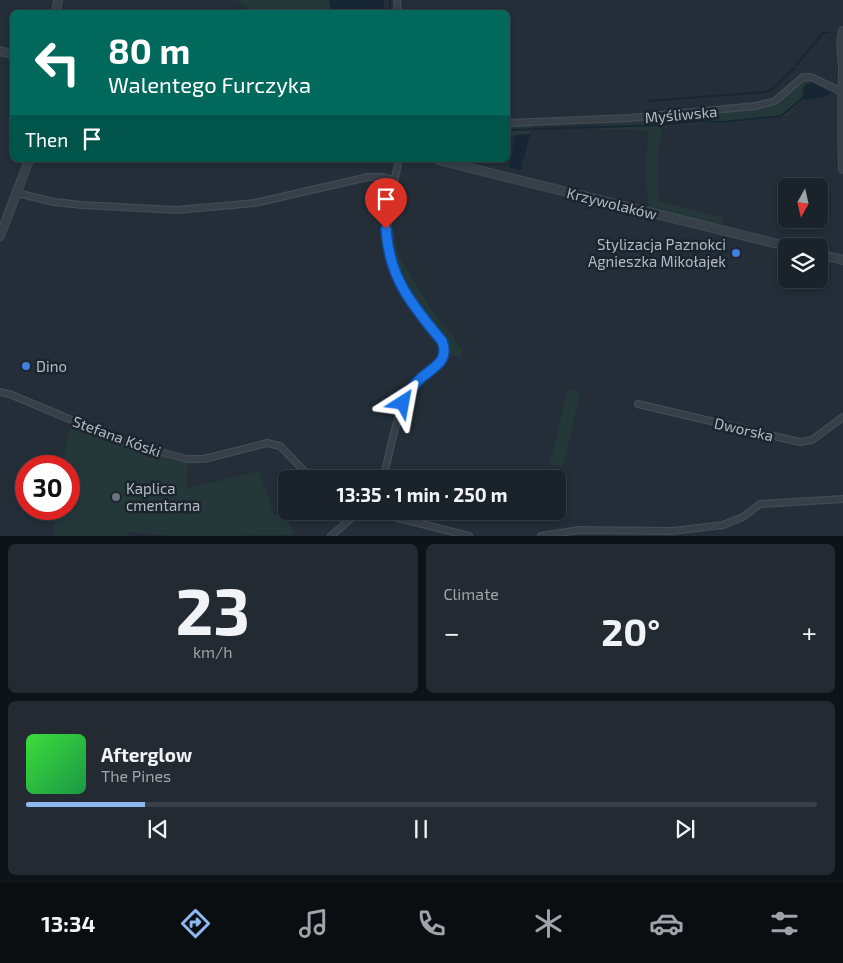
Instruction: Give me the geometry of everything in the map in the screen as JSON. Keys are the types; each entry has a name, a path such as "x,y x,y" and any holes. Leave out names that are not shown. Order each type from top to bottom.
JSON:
{"street":[{"path":"843,31 840,40 843,68 843,168"},
{"name":"Myśliwska","path":"510,123 629,118 756,106 775,102 804,77 811,77 842,92"},
{"path":"0,236 28,162"},
{"path":"385,470 403,403 416,383 443,359 445,350 442,341 407,297 395,273 387,249 386,229 398,162"},
{"name":"Krzywolaków","path":"446,162 778,244"},
{"path":"17,193 63,203 177,210 255,203 368,177 382,177 394,180"},
{"path":"828,256 843,260"},
{"name":"Stefana Kóski","path":"0,392 12,395 124,442 187,459 204,459 267,443 280,446 303,470"},
{"name":"Dworska","path":"638,404 800,442 812,440 843,417"},
{"path":"541,536 579,530 672,531 714,526 743,517 760,504 843,499"},
{"path":"331,536 348,520"},
{"path":"406,520 469,536"}],"shaded area":[{"path":"236,0 329,0 331,10 249,10"},
{"path":"805,79 811,79 813,82 806,84 800,102 787,116 723,124 700,123 663,127 657,164 659,201 724,218 722,227 649,208 646,175 648,132 629,129 598,130 605,123 775,103"},
{"path":"510,125 531,126 530,134 510,137"},
{"path":"390,227 394,228 395,243 399,257 435,315 453,335 456,344 463,349 461,359 447,352 439,332 411,297 401,281 389,251"},
{"path":"568,389 580,392 563,467 550,464"},
{"path":"70,424 128,445 188,462 186,489 259,471 274,515 278,514 278,520 288,520 294,535 174,536 127,532 127,536 54,536 55,520 80,520 80,455 65,455"}],"water":[{"path":"329,0 384,0 384,10 331,10"},
{"path":"813,82 831,93 825,97 806,100 803,98 803,90 806,84"},
{"path":"530,134 521,169 509,167 516,135"}],"waterway":[{"path":"390,0 390,10"},
{"path":"797,64 823,33 829,33"},
{"path":"649,101 765,92 774,88 794,68"},
{"path":"510,130 661,125 699,121 723,122 781,116 803,98"}],"place":[{"name":"Stylizacja Paznokci Agnieszka Mikołajek","path":"736,253"},
{"name":"Dino","path":"26,366"},
{"name":"Kaplica cmentarna","path":"116,497"}],"route":[{"path":"386,229 387,249 395,273 407,297 442,341 445,350 443,359 416,383 403,403"}]}
